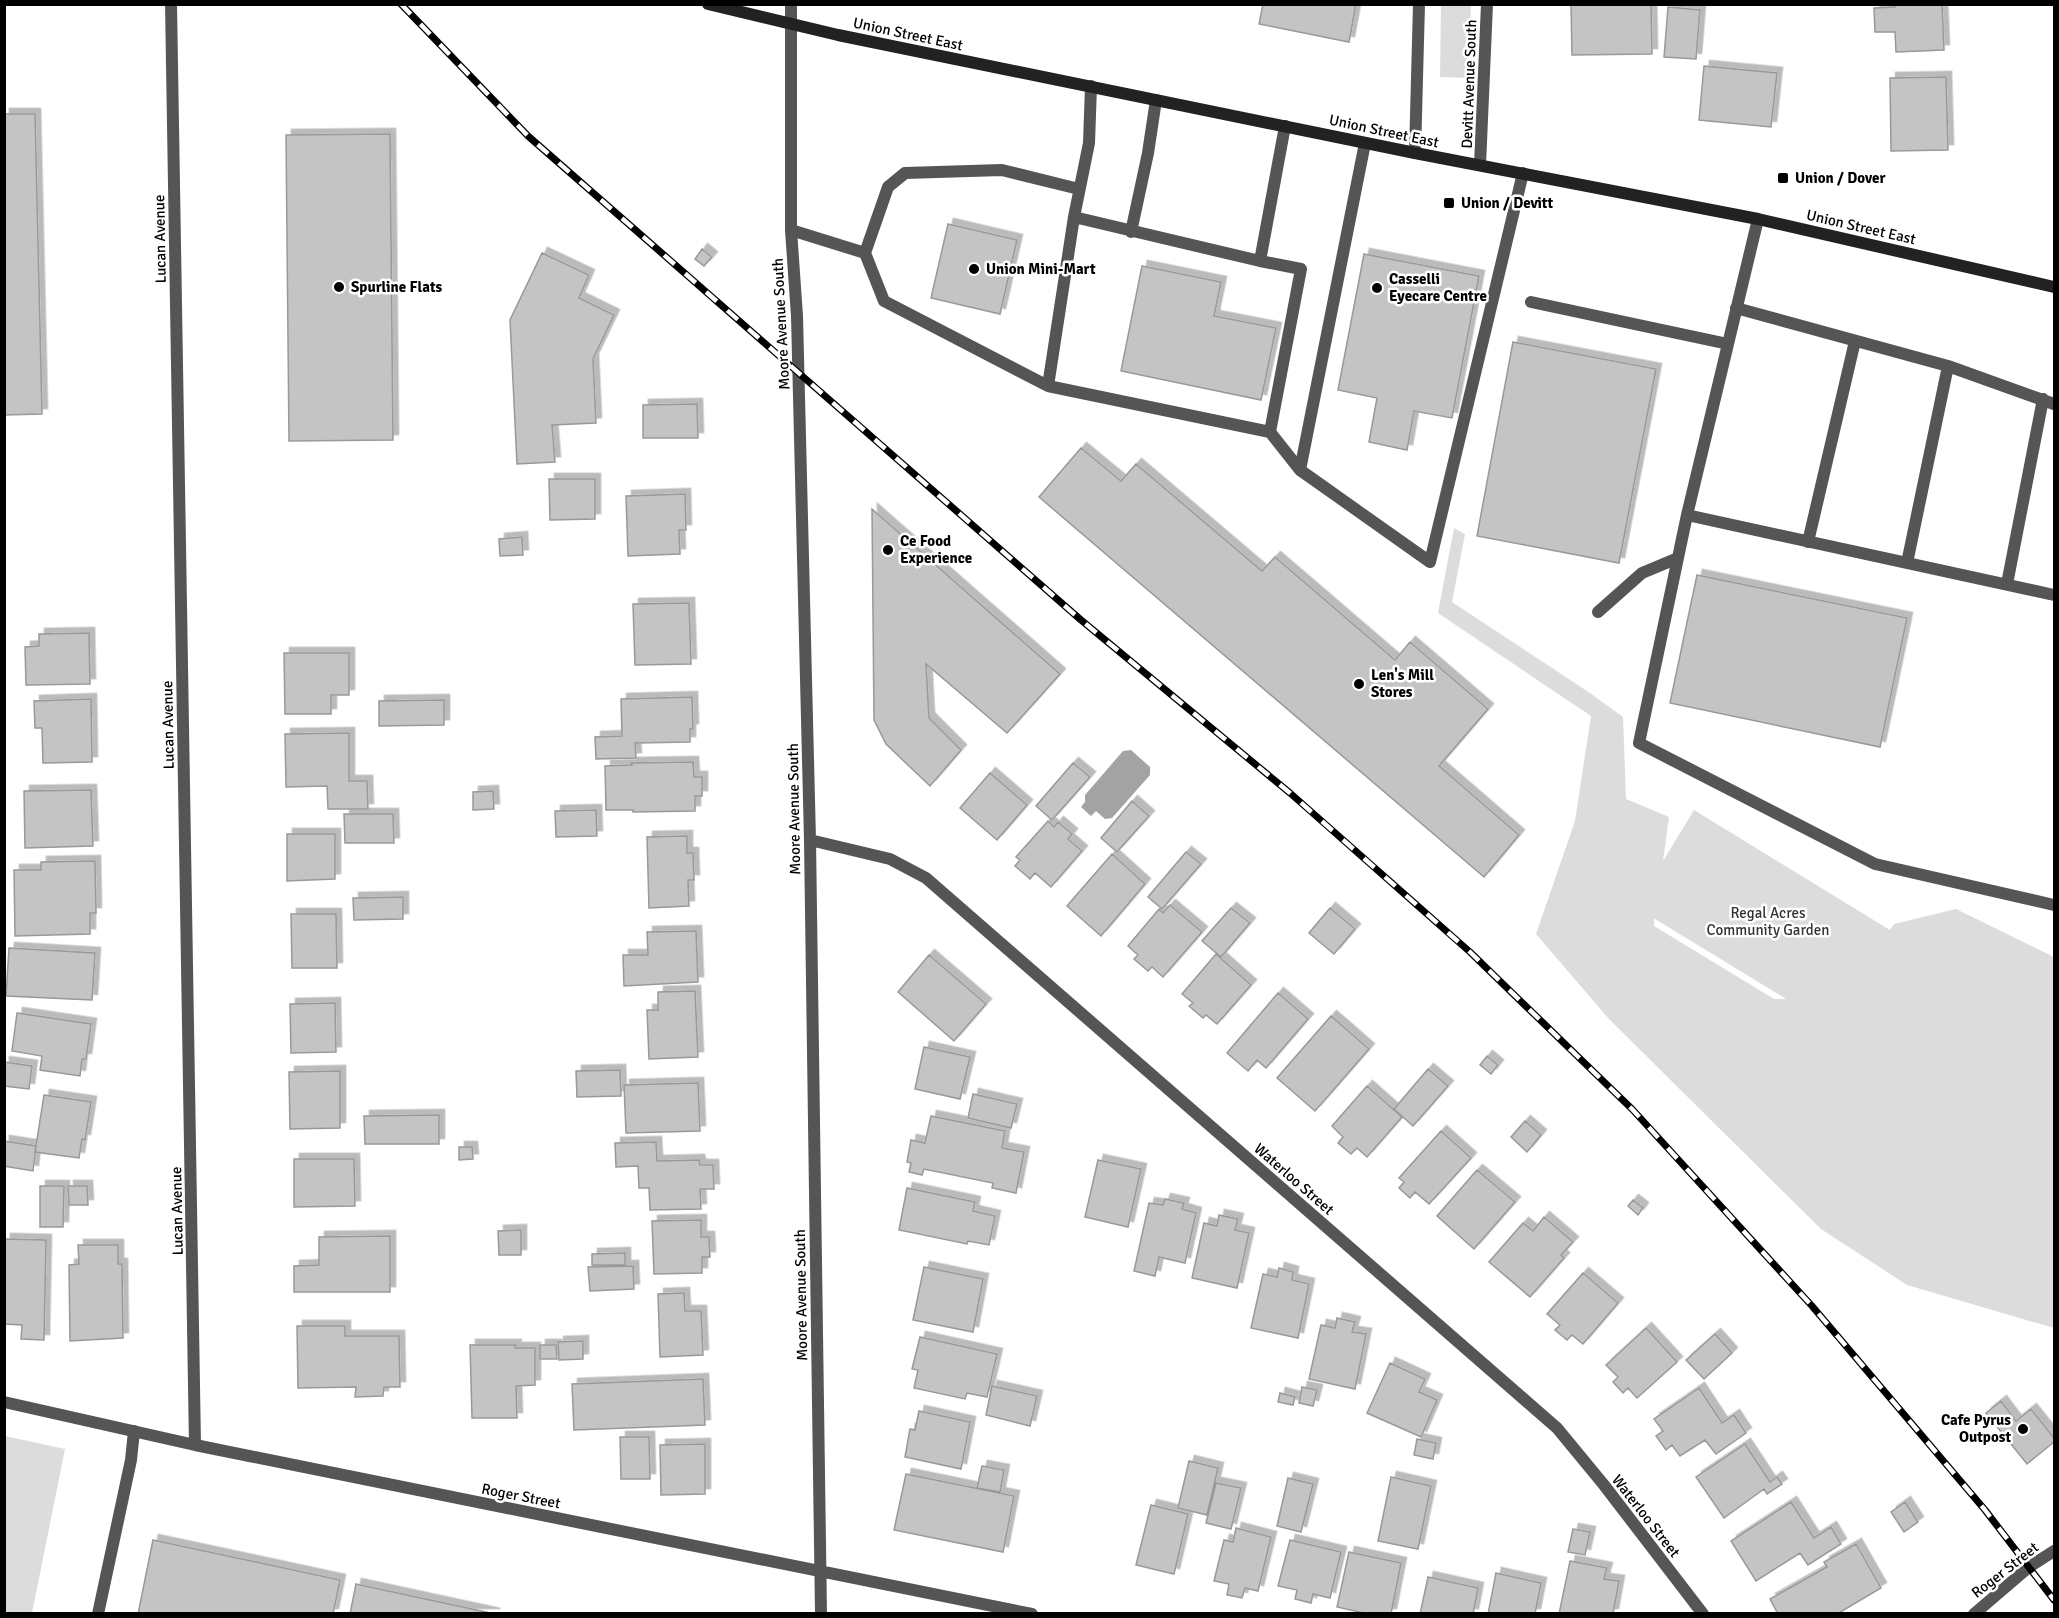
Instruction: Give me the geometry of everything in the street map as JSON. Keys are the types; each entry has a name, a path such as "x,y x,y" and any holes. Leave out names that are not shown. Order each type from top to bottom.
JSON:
{"street":[{"name":"Lucan Avenue","path":"171,4 195,1445"},
{"name":"Union Street East","path":"708,4 792,25 1365,143 1758,219 2055,287"},
{"name":"Moore Avenue South","path":"791,4 791,230 797,316 810,840 821,1614"},
{"path":"1415,153 1419,4"},
{"name":"Devitt Avenue South","path":"1480,165 1487,4"},
{"path":"1048,386 1074,217 1089,143 1091,86"},
{"path":"1131,232 1148,153 1156,100"},
{"path":"1260,261 1285,126"},
{"path":"1300,470 1365,143"},
{"path":"1079,189 1002,170 905,173 888,187 865,254 884,301 1048,386 1270,432 1300,470 1430,562 1523,173"},
{"path":"1074,217 1131,232 1301,269 1270,432"},
{"path":"1758,219 1678,558 1639,743 1875,864 2055,905"},
{"path":"791,230 865,254"},
{"path":"1531,302 1728,344"},
{"path":"1736,308 1948,366 2049,401 2007,584"},
{"path":"1808,542 1855,340"},
{"path":"1907,563 1948,366"},
{"path":"1688,515 2055,595"},
{"path":"1598,612 1642,573 1678,558"},
{"name":"Waterloo Street","path":"810,840 890,859 926,878 1557,1428 1703,1614"},
{"name":"Roger Street","path":"4,1402 195,1445 1032,1614"},
{"path":"98,1614 131,1460 134,1431"},
{"name":"Roger Street","path":"1974,1614 2029,1567 2055,1551"}],"green space":[{"path":"1441,5 1471,5 1468,78 1440,77"},
{"name":"Regal Acres Community Garden","path":"1454,528 1465,534 1452,602 1623,717 1626,799 1669,817 1663,861 1694,810 1890,930 1894,924 1956,909 2052,956 2054,961 2054,1328 1907,1285 1821,1229 1609,1019 1536,934 1575,821 1591,716 1438,613","holes":["1655,919 1786,999 1774,999 1654,926"]},
{"path":"5,1436 65,1449 32,1613 5,1613"}],"shaded area":[{"path":"1131,750 1150,767 1150,775 1112,818 1105,819 1096,811 1091,816 1081,807 1085,802 1085,795 1123,751"}],"building":[{"path":"1263,4 1356,4 1349,42 1259,24"},
{"path":"1571,4 1651,4 1652,54 1572,55"},
{"path":"1895,4 1942,4 1944,50 1896,52 1895,32 1875,32 1874,8 1895,7"},
{"path":"1668,7 1700,10 1696,59 1664,57"},
{"path":"1704,66 1777,73 1771,127 1699,120"},
{"path":"1946,77 1948,150 1891,151 1890,78"},
{"path":"4,114 35,114 42,414 4,415"},
{"name":"Spurline Flats","path":"390,134 393,440 289,441 286,135"},
{"name":"Union Mini-Mart","path":"948,224 1017,240 1000,314 931,298"},
{"path":"702,249 712,257 704,266 695,259"},
{"path":"542,253 589,275 579,298 614,315 593,359 596,423 552,425 555,462 517,464 510,320"},
{"path":"1364,254 1479,276 1452,418 1414,411 1407,450 1369,442 1377,398 1338,390"},
{"path":"1142,266 1221,282 1214,316 1276,328 1261,400 1121,371"},
{"path":"1513,342 1656,369 1619,563 1477,536"},
{"path":"697,404 698,438 643,438 643,405"},
{"name":"Len's Mill Stores","path":"1081,448 1121,481 1136,464 1262,571 1275,557 1395,660 1410,642 1488,709 1439,766 1519,835 1484,877 1039,497"},
{"path":"549,479 595,479 595,519 550,520"},
{"path":"685,494 686,530 679,530 680,554 628,556 626,496"},
{"path":"872,509 1060,674 1007,733 926,664 929,718 961,750 930,786 886,744 874,720"},
{"path":"522,537 523,555 500,556 499,539"},
{"path":"1697,575 1907,618 1880,747 1670,703"},
{"path":"689,603 691,664 635,665 633,604"},
{"path":"89,633 90,684 26,685 25,647 39,646 39,634"},
{"path":"284,653 349,653 349,695 331,695 331,714 285,714"},
{"path":"692,697 693,729 690,729 690,742 635,743 636,758 596,759 595,737 622,736 621,699"},
{"path":"91,699 92,762 43,763 42,728 35,728 34,701"},
{"path":"444,700 444,725 379,726 379,701"},
{"path":"349,733 349,781 367,781 368,809 328,809 327,786 286,787 285,734"},
{"path":"693,762 694,777 702,777 702,796 695,796 695,811 606,810 605,766 632,765 631,763"},
{"path":"1073,763 1090,777 1052,820 1036,806"},
{"path":"990,773 1027,805 997,840 960,808"},
{"path":"91,790 93,846 25,848 24,791"},
{"path":"493,791 494,809 473,810 473,792"},
{"path":"1132,801 1149,816 1117,852 1101,838"},
{"path":"596,810 597,836 556,837 555,811"},
{"path":"344,814 393,814 394,843 345,843"},
{"path":"1048,821 1054,827 1058,822 1072,834 1068,839 1082,851 1051,887 1035,873 1030,879 1015,866 1020,860 1016,857"},
{"path":"287,834 335,834 335,879 287,881"},
{"path":"687,836 687,853 693,853 694,880 688,880 689,906 649,908 647,837"},
{"path":"1186,852 1201,864 1162,909 1148,897"},
{"path":"1112,854 1145,884 1101,936 1067,906"},
{"path":"95,861 96,913 90,913 90,934 15,936 14,870 41,870 41,862"},
{"path":"403,897 403,919 354,920 353,898"},
{"path":"1170,905 1202,932 1163,977 1152,967 1148,971 1134,959 1138,955 1128,946 1159,909 1163,913"},
{"path":"1231,908 1250,923 1221,957 1202,941"},
{"path":"1330,908 1355,929 1334,954 1309,933"},
{"path":"291,914 336,914 337,968 292,968"},
{"path":"696,931 698,982 624,986 623,955 648,955 647,932"},
{"path":"9,948 95,953 92,1000 6,996"},
{"path":"1216,954 1251,985 1217,1024 1206,1015 1203,1018 1189,1006 1193,1003 1182,994"},
{"path":"929,955 986,1004 954,1041 898,992"},
{"path":"695,991 698,1057 649,1059 647,1010 658,1010 658,992"},
{"path":"1278,993 1308,1019 1266,1068 1257,1060 1248,1071 1227,1053"},
{"path":"335,1003 336,1052 291,1053 290,1004"},
{"path":"17,1013 91,1024 86,1059 82,1059 80,1076 40,1070 42,1056 12,1051"},
{"path":"1331,1016 1369,1049 1315,1111 1277,1078"},
{"path":"924,1047 970,1057 960,1099 915,1089"},
{"path":"1487,1056 1498,1065 1491,1074 1480,1065"},
{"path":"4,1062 32,1066 29,1089 4,1086"},
{"path":"1428,1069 1448,1086 1413,1126 1394,1109"},
{"path":"620,1070 621,1096 577,1097 576,1071"},
{"path":"340,1071 340,1128 290,1129 289,1072"},
{"path":"698,1083 700,1131 626,1133 624,1085"},
{"path":"1367,1086 1402,1117 1367,1157 1357,1148 1351,1154 1338,1143 1343,1137 1332,1126"},
{"path":"973,1094 1017,1104 1011,1128 968,1118"},
{"path":"44,1095 91,1102 85,1140 82,1139 79,1158 35,1152"},
{"path":"439,1115 439,1144 365,1144 364,1116"},
{"path":"931,1116 1005,1131 1002,1148 1024,1152 1016,1193 992,1188 993,1183 924,1169 922,1175 909,1172 911,1163 907,1162 911,1140 925,1143"},
{"path":"1525,1121 1541,1135 1527,1152 1511,1137"},
{"path":"1441,1131 1471,1158 1429,1204 1415,1192 1410,1198 1399,1188 1404,1182 1399,1178"},
{"path":"4,1141 36,1146 33,1171 4,1166"},
{"path":"656,1142 657,1161 699,1160 700,1165 713,1165 714,1189 700,1189 701,1209 650,1210 649,1188 639,1188 638,1166 616,1167 615,1143"},
{"path":"459,1147 472,1147 473,1159 459,1160"},
{"path":"294,1159 354,1159 355,1206 294,1207"},
{"path":"1098,1160 1141,1169 1128,1227 1085,1217"},
{"path":"1477,1170 1515,1202 1474,1249 1437,1216"},
{"path":"40,1186 64,1186 63,1227 40,1227"},
{"path":"68,1186 87,1186 88,1205 69,1205"},
{"path":"907,1188 975,1202 973,1211 995,1216 989,1245 968,1241 967,1244 899,1230"},
{"path":"1165,1199 1184,1203 1182,1209 1196,1213 1185,1263 1159,1257 1155,1276 1134,1271 1149,1203 1163,1205"},
{"path":"1633,1200 1643,1208 1638,1215 1628,1206"},
{"path":"1219,1215 1238,1219 1235,1230 1249,1233 1237,1288 1192,1278 1204,1223 1217,1226"},
{"path":"1544,1217 1573,1242 1561,1255 1564,1258 1530,1297 1489,1262 1523,1223 1533,1231"},
{"path":"701,1220 701,1237 709,1237 710,1257 702,1257 702,1273 654,1274 652,1221"},
{"path":"521,1230 521,1255 499,1255 498,1231"},
{"path":"390,1236 390,1292 294,1292 294,1266 319,1265 319,1237"},
{"path":"5,1239 46,1240 44,1340 21,1339 22,1325 4,1324"},
{"path":"78,1245 118,1245 118,1264 122,1264 123,1338 70,1341 69,1265 79,1264"},
{"path":"625,1253 625,1265 592,1265 592,1254"},
{"path":"633,1266 634,1289 590,1291 588,1267"},
{"path":"924,1267 983,1279 973,1332 913,1320"},
{"path":"1279,1268 1293,1272 1292,1280 1309,1284 1298,1338 1251,1328 1263,1274 1277,1277"},
{"path":"1583,1273 1618,1303 1583,1344 1572,1335 1567,1340 1555,1330 1560,1325 1547,1314"},
{"path":"684,1293 685,1311 701,1311 703,1355 660,1357 658,1294"},
{"path":"1337,1318 1355,1322 1352,1332 1366,1334 1355,1389 1309,1379 1321,1325 1335,1328"},
{"path":"297,1326 345,1326 345,1336 399,1336 400,1387 384,1387 383,1396 355,1397 356,1387 298,1388"},
{"path":"1646,1328 1677,1362 1637,1398 1628,1388 1623,1393 1613,1382 1618,1377 1606,1365"},
{"path":"1715,1334 1732,1353 1704,1379 1686,1360"},
{"path":"920,1337 997,1354 987,1397 967,1393 965,1399 914,1388 918,1370 912,1369"},
{"path":"583,1341 583,1359 559,1360 558,1342"},
{"path":"470,1345 516,1345 515,1348 535,1348 535,1385 516,1386 517,1418 472,1418"},
{"path":"540,1345 556,1345 557,1359 540,1359"},
{"path":"1390,1363 1425,1379 1419,1392 1437,1400 1421,1437 1367,1413"},
{"path":"703,1379 705,1425 574,1430 572,1384"},
{"path":"992,1386 1037,1396 1030,1426 986,1415"},
{"path":"1302,1387 1317,1390 1313,1406 1299,1403"},
{"path":"1699,1388 1722,1423 1734,1415 1746,1433 1716,1454 1705,1440 1680,1456 1672,1445 1666,1450 1656,1436 1663,1431 1654,1419"},
{"path":"1280,1393 1295,1397 1293,1405 1278,1402"},
{"name":"Cafe Pyrus Outpost","path":"2001,1401 2016,1421 2031,1409 2054,1438 2054,1442 2027,1464 1986,1413"},
{"path":"919,1411 970,1422 961,1469 905,1457 910,1429 915,1430"},
{"path":"620,1437 649,1437 650,1479 621,1479"},
{"path":"1417,1439 1436,1443 1433,1459 1414,1455"},
{"path":"705,1444 705,1494 661,1495 660,1445"},
{"path":"1745,1444 1770,1482 1777,1477 1782,1484 1767,1494 1764,1489 1724,1518 1696,1477"},
{"path":"1189,1461 1218,1468 1207,1515 1178,1508"},
{"path":"982,1466 1004,1470 1000,1492 977,1488"},
{"path":"906,1474 1014,1496 1003,1552 894,1530"},
{"path":"1391,1477 1431,1486 1418,1549 1378,1541"},
{"path":"1288,1478 1313,1484 1301,1532 1277,1526"},
{"path":"1216,1483 1241,1488 1231,1529 1206,1523"},
{"path":"1791,1502 1814,1538 1831,1527 1841,1544 1808,1565 1800,1553 1756,1581 1731,1541"},
{"path":"1905,1502 1918,1522 1904,1532 1891,1512"},
{"path":"1151,1505 1188,1514 1174,1574 1136,1565"},
{"path":"1236,1528 1271,1537 1258,1591 1245,1588 1242,1598 1227,1595 1229,1584 1214,1581 1224,1540 1233,1542"},
{"path":"1573,1529 1590,1532 1585,1555 1568,1552"},
{"path":"153,1540 340,1580 333,1614 138,1614"},
{"path":"1290,1540 1341,1552 1330,1598 1313,1594 1311,1603 1295,1599 1297,1590 1278,1586"},
{"path":"1856,1544 1881,1588 1837,1614 1778,1614 1770,1599 1827,1567 1824,1562"},
{"path":"1349,1552 1401,1563 1391,1614 1368,1614 1337,1607"},
{"path":"1570,1561 1607,1568 1604,1579 1619,1581 1613,1614 1559,1614"},
{"path":"1496,1573 1541,1583 1535,1614 1488,1614"},
{"path":"1428,1577 1478,1588 1473,1614 1420,1614"},
{"path":"356,1584 495,1614 350,1614"}],"railway":[{"path":"401,4 528,136 1081,620 1290,793 1470,952 1632,1109 1812,1306 1985,1510 2054,1600"}],"place":[{"name":"Union / Dover","path":"1783,178"},
{"name":"Union / Devitt","path":"1449,203"},
{"name":"Union Mini-Mart","path":"974,269"},
{"name":"Spurline Flats","path":"339,287"},
{"name":"Casselli Eyecare Centre","path":"1377,288"},
{"name":"Ce Food Experience","path":"888,550"},
{"name":"Len's Mill Stores","path":"1359,684"},
{"name":"Cafe Pyrus Outpost","path":"2023,1429"}]}
